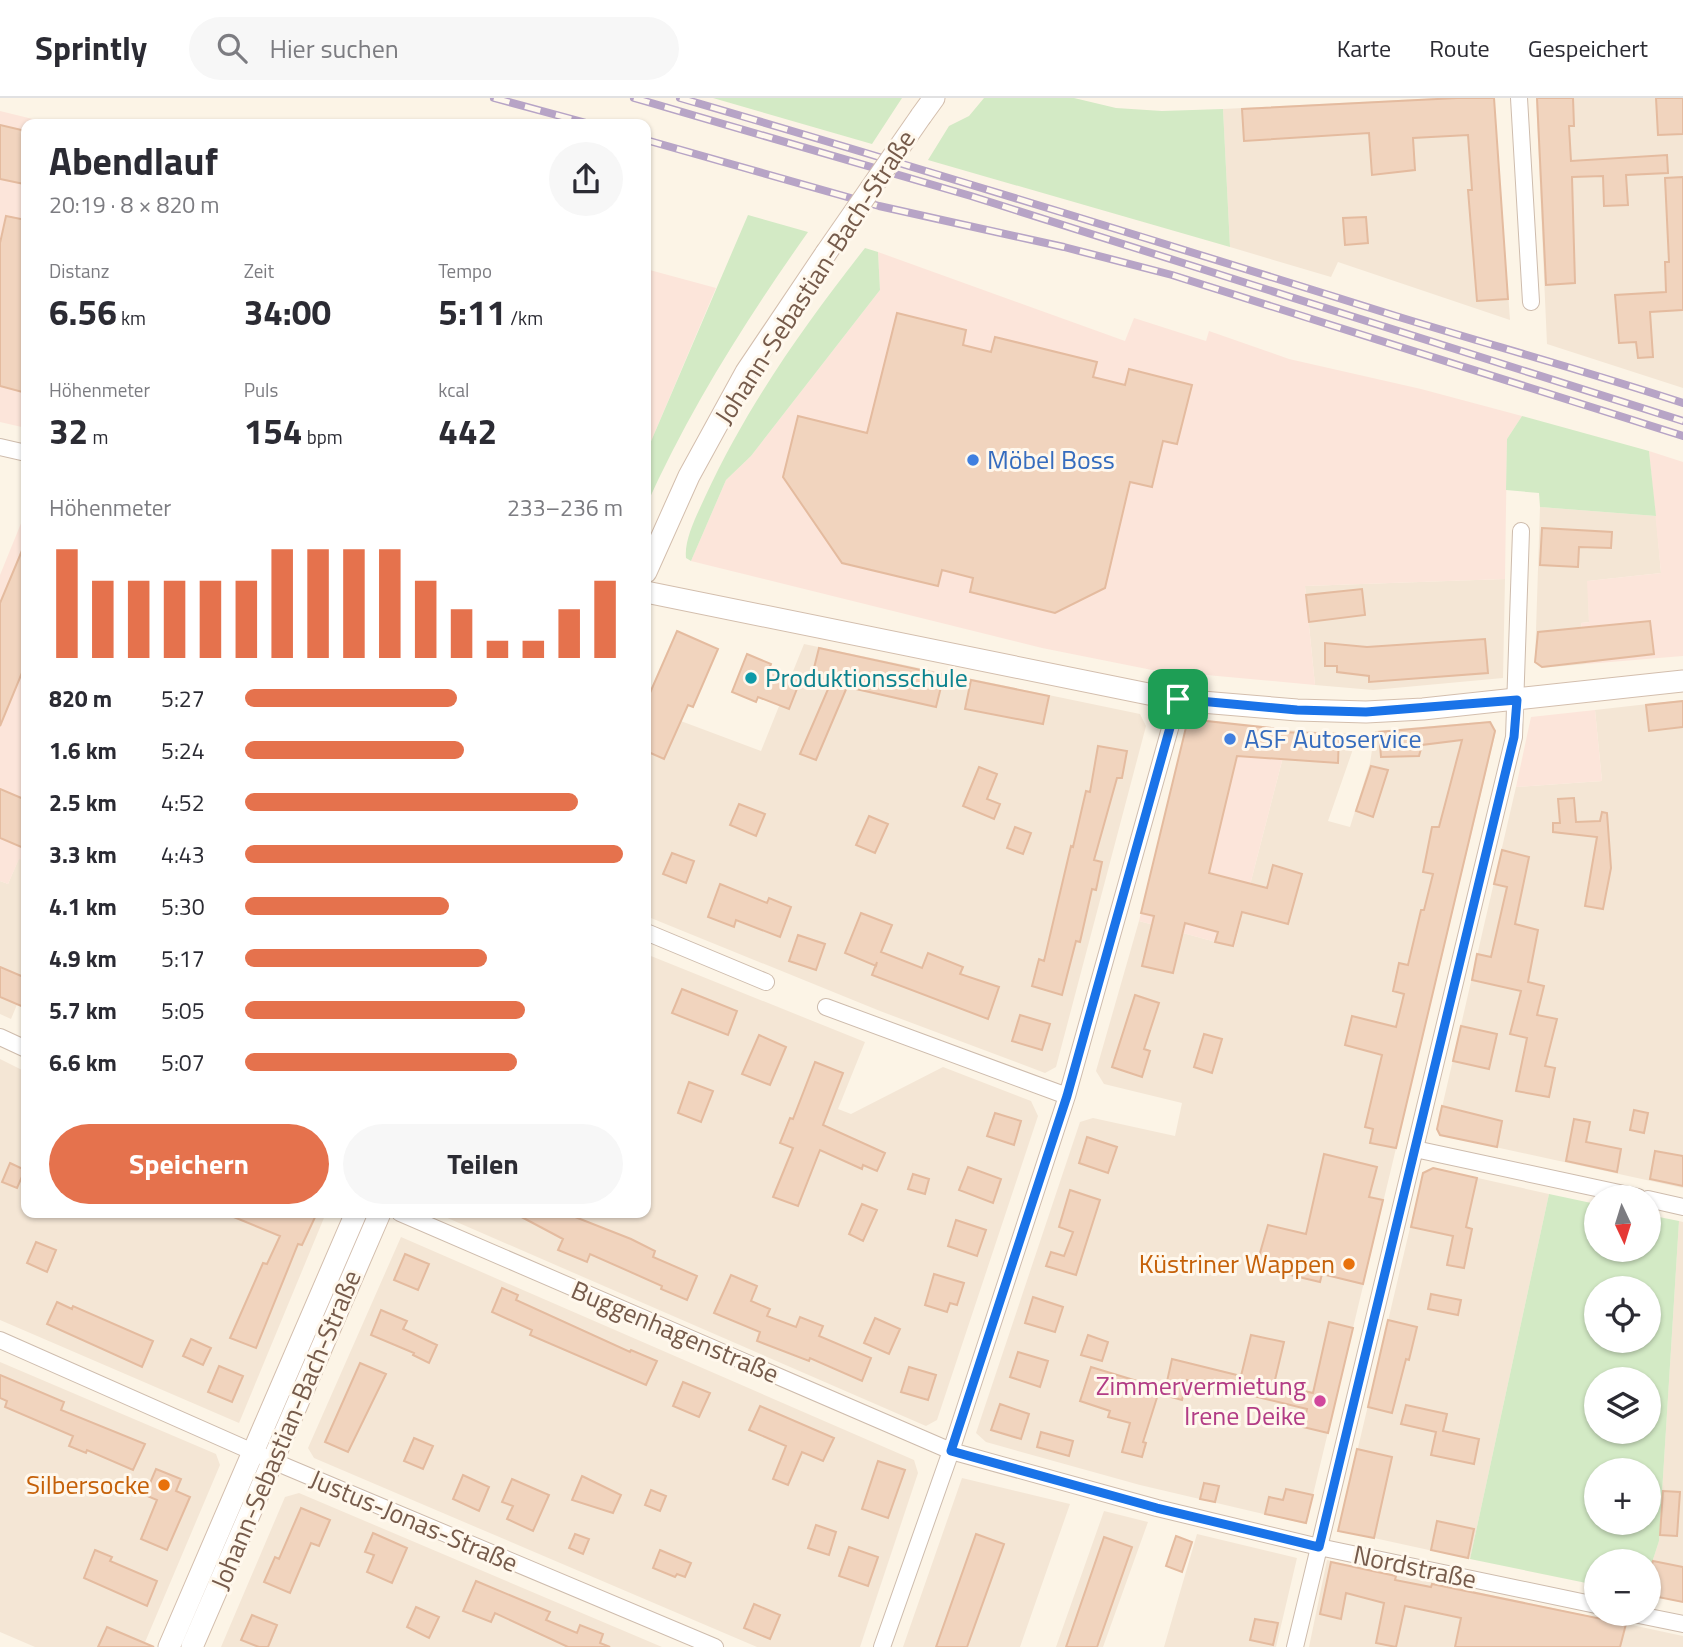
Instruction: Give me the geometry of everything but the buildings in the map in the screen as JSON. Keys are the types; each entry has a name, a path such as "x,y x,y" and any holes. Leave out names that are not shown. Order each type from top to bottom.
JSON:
{"street":[{"name":"Johann-Sebastian-Bach-Straße","path":"651,561 689,476 746,372 934,98"},
{"path":"1519,98 1531,302"},
{"path":"0,447 21,452"},
{"path":"1295,1647 1514,737 1521,531"},
{"path":"651,593 1178,699 1297,710 1366,712 1517,700 1683,681"},
{"path":"882,1647 951,1451 1067,1096 1178,699"},
{"path":"651,934 766,982"},
{"path":"826,1007 1067,1096"},
{"path":"0,1037 21,1047"},
{"path":"1415,1149 1584,1185"},
{"path":"1661,1202 1683,1207"},
{"name":"Johann-Sebastian-Bach-Straße","path":"169,1647 354,1218"},
{"name":"Johann-Sebastian-Bach-Straße","path":"192,1647 378,1218"},
{"name":"Buggenhagenstraße","path":"412,1218 951,1451"},
{"name":"Justus-Jonas-Straße","path":"0,1340 273,1461 715,1647"},
{"name":"Nordstraße","path":"951,1451 1157,1508 1319,1547 1584,1602"},
{"path":"1661,1620 1683,1624"}],"shaded area":[{"path":"1439,98 1494,98 1510,320 1338,262 1331,277 1230,247 1223,109"},
{"path":"1536,98 1683,98 1683,388 1547,344"},
{"path":"0,111 33,119 21,119 21,427 0,422"},
{"path":"878,252 1125,341 1134,318 1206,341 1209,331 1289,359 1421,389 1522,416 1507,439 1505,579 1305,586 1315,685 1152,670 1042,648 691,561 726,480 751,456 880,290"},
{"path":"651,270 716,288 651,441"},
{"path":"1649,451 1683,462 1683,656 1586,664 1581,623 1589,622 1587,581 1661,573"},
{"path":"1540,507 1656,516 1661,573 1588,581 1589,622 1581,623 1586,664 1542,668 1535,662"},
{"path":"21,523 21,860 8,884 0,881 0,575"},
{"path":"1505,579 1503,678 1373,690 1315,685 1305,586"},
{"path":"804,644 1140,714 1146,726 1056,1067 1045,1073 880,1011 651,918 651,710 761,751"},
{"path":"1683,700 1683,1188 1440,1135 1437,1129 1516,787 1602,781 1595,710"},
{"path":"1595,710 1602,781 1516,787 1531,717"},
{"path":"1188,718 1290,730 1234,947 1139,921"},
{"path":"1491,721 1496,731 1306,1524 1140,1485 986,1442 976,1433 1080,1122 1093,1118 1175,1136 1182,1103 1104,1084 1096,1071 1139,921 1234,947 1290,730 1354,734 1352,752 1328,821 1350,827 1370,763 1375,731"},
{"path":"19,858 21,859 21,995 11,1019 0,1014 0,881 8,884"},
{"path":"651,956 865,1042 838,1109 851,1114 943,1067 1031,1101 1038,1116 937,1420 926,1426 448,1218 651,1218"},
{"path":"0,1059 21,1070 21,1218 324,1218 239,1423 0,1320"},
{"path":"1433,1168 1549,1194 1470,1559 1342,1531 1339,1528 1423,1173"},
{"path":"1679,1221 1683,1222 1683,1602 1661,1597 1661,1549 1656,1549 1661,1535"},
{"path":"401,1237 914,1460 918,1473 860,1647 757,1647 314,1458 308,1448"},
{"path":"0,1362 216,1454 220,1465 143,1647 35,1647 0,1632"},
{"path":"962,1478 1070,1504 1020,1647 903,1647"},
{"path":"299,1493 662,1647 221,1647 285,1497"},
{"path":"1104,1511 1148,1522 1103,1647 1056,1647"},
{"path":"1197,1534 1297,1558 1276,1647 1164,1647"},
{"path":"1327,1560 1584,1615 1584,1626 1636,1626 1683,1636 1683,1647 1309,1647"}],"green space":[{"path":"713,98 902,98 872,144"},
{"path":"984,98 1074,98 1116,108 1162,111 1223,109 1230,247 928,160 949,126 969,116"},
{"path":"748,215 808,232 720,365 681,434 651,495 651,441"},
{"path":"865,248 878,252 880,290 751,456 726,480 691,561 686,558 687,543 721,463 798,338"},
{"path":"1522,416 1649,451 1656,516 1540,507 1539,493 1506,490 1507,439"},
{"path":"1549,1194 1584,1201 1584,1262 1661,1262 1661,1217 1679,1221 1661,1509 1661,1458 1584,1458 1584,1535 1659,1535 1659,1541 1656,1549 1584,1549 1584,1583 1470,1559"}],"railway":[{"path":"494,98 572,119"},
{"path":"634,98 971,196 1683,421"},
{"path":"680,98 1683,403"},
{"path":"651,141 879,206 1064,247 1172,275 1683,436"}],"place":[{"name":"Möbel Boss","path":"973,460"},
{"name":"Produktionsschule","path":"751,678"},
{"name":"ASF Autoservice","path":"1230,739"},
{"name":"Küstriner Wappen","path":"1349,1264"},
{"name":"Zimmervermietung Irene Deike","path":"1320,1401"},
{"name":"Silbersocke","path":"164,1485"}],"route":[{"path":"1178,699 1297,710 1366,712 1517,700 1514,737 1319,1547 1157,1508 951,1451 1067,1096 1178,699"}]}
